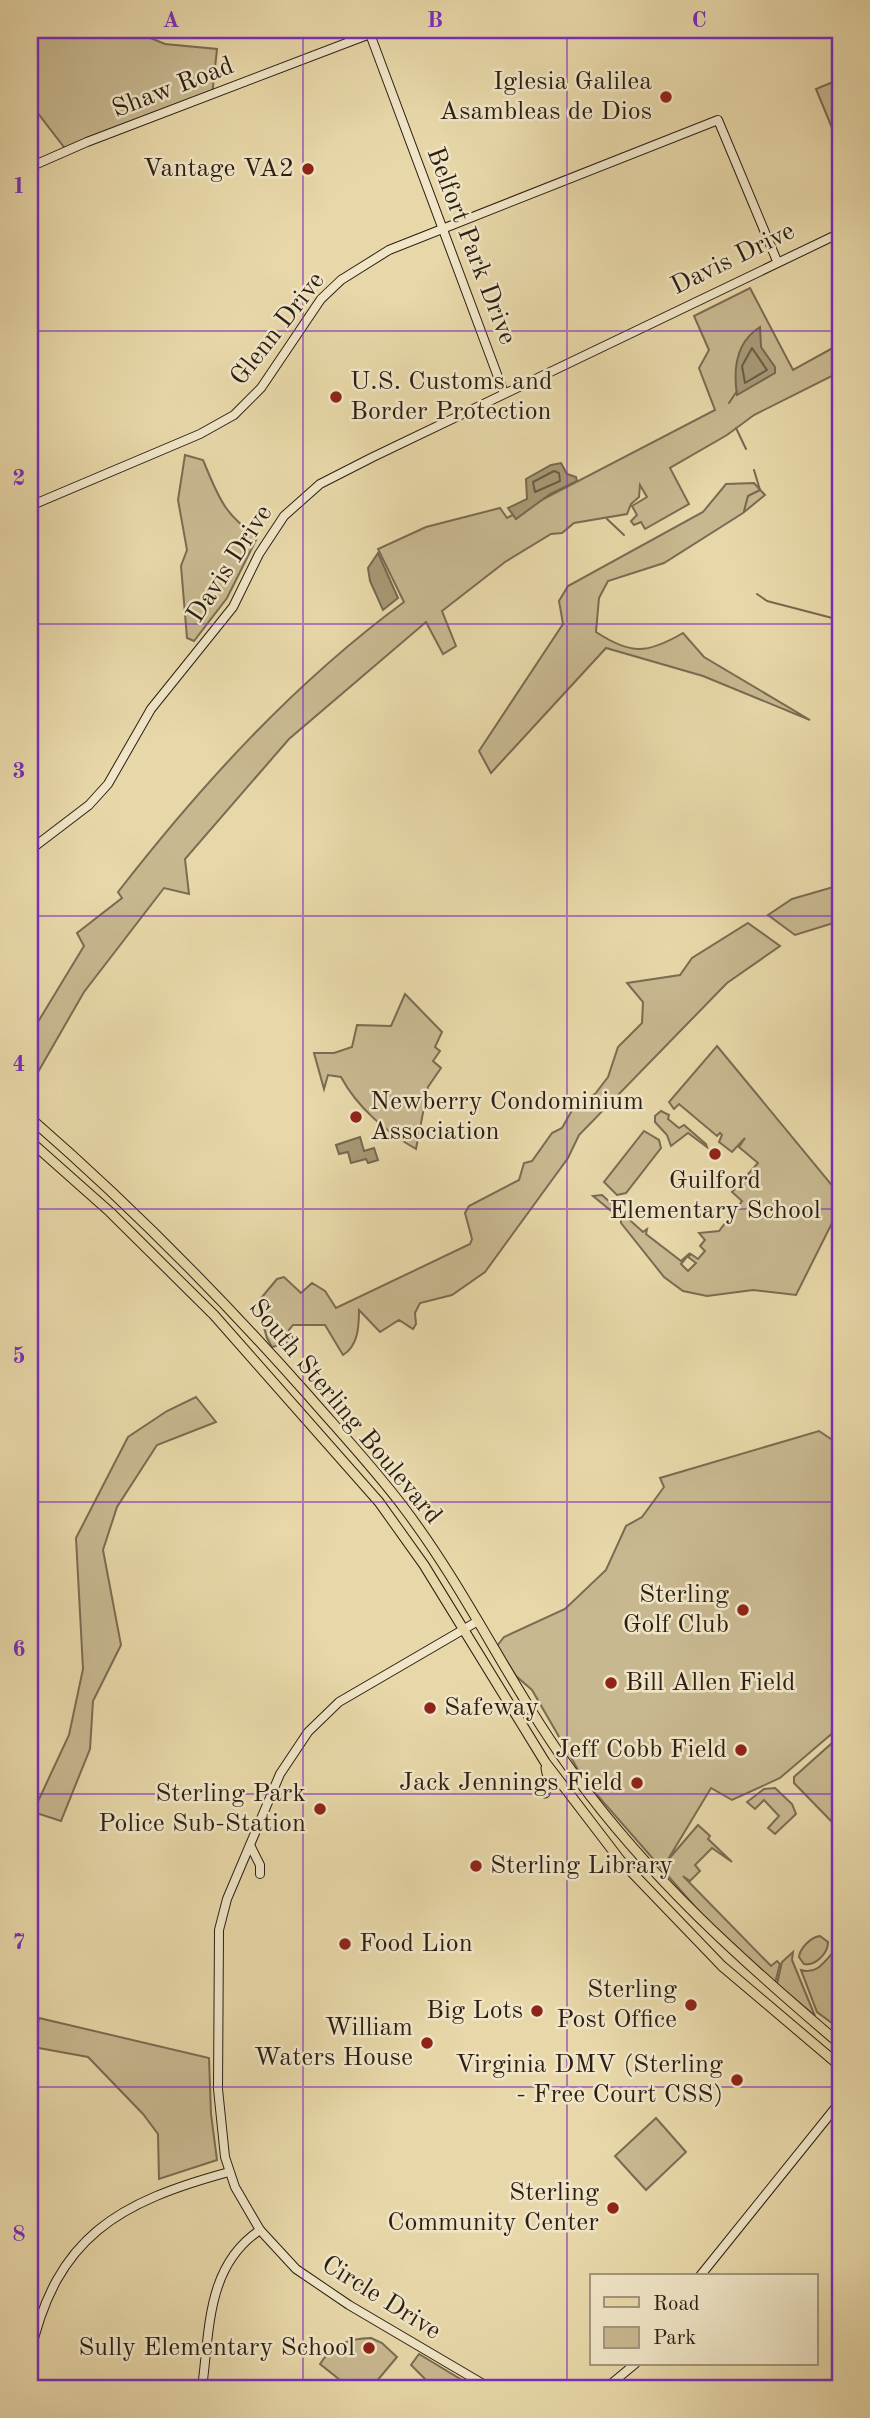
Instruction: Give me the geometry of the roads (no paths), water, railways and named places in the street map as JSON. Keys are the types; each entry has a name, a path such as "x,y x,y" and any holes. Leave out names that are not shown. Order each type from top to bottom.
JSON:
{"main road":[{"name":"South Sterling Boulevard","path":"30,1118 135,1212 264,1346 401,1504 444,1564 523,1700 565,1762 647,1865 725,1946 840,2044"},
{"name":"South Sterling Boulevard","path":"30,1141 167,1267 300,1411 397,1525 545,1762 620,1860 689,1934 840,2066"},
{"path":"545,1762 548,1779 545,1793"}],"street":[{"name":"Shaw Road","path":"30,167 87,142 370,34"},
{"name":"Belfort Park Drive","path":"370,34 504,393"},
{"name":"Glenn Drive","path":"30,506 200,434 234,415 261,388 310,314 341,280 388,250 718,120 777,261"},
{"name":"Davis Drive","path":"30,850 89,804 115,774 151,709 233,607 272,533 293,506 336,475 838,233"},
{"name":"Circle Drive","path":"478,1621 378,1678 320,1718 280,1774 227,1899 216,1956 219,2123 229,2172 260,2230 278,2252 319,2286 490,2388"},
{"path":"250,1844 260,1865 260,1874"},
{"path":"701,2274 840,2102"},
{"path":"30,2355 41,2313 52,2289 98,2227 159,2193 229,2172"},
{"path":"202,2388 221,2272 233,2252 260,2230"},
{"path":"606,2388 633,2366"}],"water":[{"path":"760,327 761,347 775,367 775,373 737,395 736,366 741,348"},
{"path":"561,463 567,474 576,477 577,481 550,494 516,519 508,508 527,499 526,479 551,465"},
{"path":"378,553 398,598 383,610 370,581 368,568"},
{"path":"360,1137 364,1151 374,1148 378,1160 368,1163 366,1159 351,1163 348,1152 339,1154 336,1145"}],"waterway":[{"path":"729,403 737,391"},
{"path":"736,428 746,449"},
{"path":"744,511 748,496 760,490 754,470"},
{"path":"607,519 624,535"},
{"path":"757,594 767,601 840,620"}],"place":[{"name":"Iglesia Galilea Asambleas de Dios","path":"666,97"},
{"name":"Vantage VA2","path":"308,169"},
{"name":"U.S. Customs and Border Protection","path":"336,397"},
{"name":"Newberry Condominium Association","path":"356,1117"},
{"name":"Guilford Elementary School","path":"715,1154"},
{"name":"Sterling Golf Club","path":"743,1610"},
{"name":"Bill Allen Field","path":"611,1683"},
{"name":"Safeway","path":"430,1708"},
{"name":"Jeff Cobb Field","path":"741,1750"},
{"name":"Jack Jennings Field","path":"637,1783"},
{"name":"Sterling Park Police Sub-Station","path":"320,1809"},
{"name":"Sterling Library","path":"476,1866"},
{"name":"Food Lion","path":"345,1944"},
{"name":"Sterling Post Office","path":"691,2005"},
{"name":"Big Lots","path":"537,2011"},
{"name":"William Waters House","path":"427,2043"},
{"name":"Virginia DMV (Sterling - Free Court CSS)","path":"737,2080"},
{"name":"Sterling Community Center","path":"613,2208"},
{"name":"Sully Elementary School","path":"369,2348"}]}
